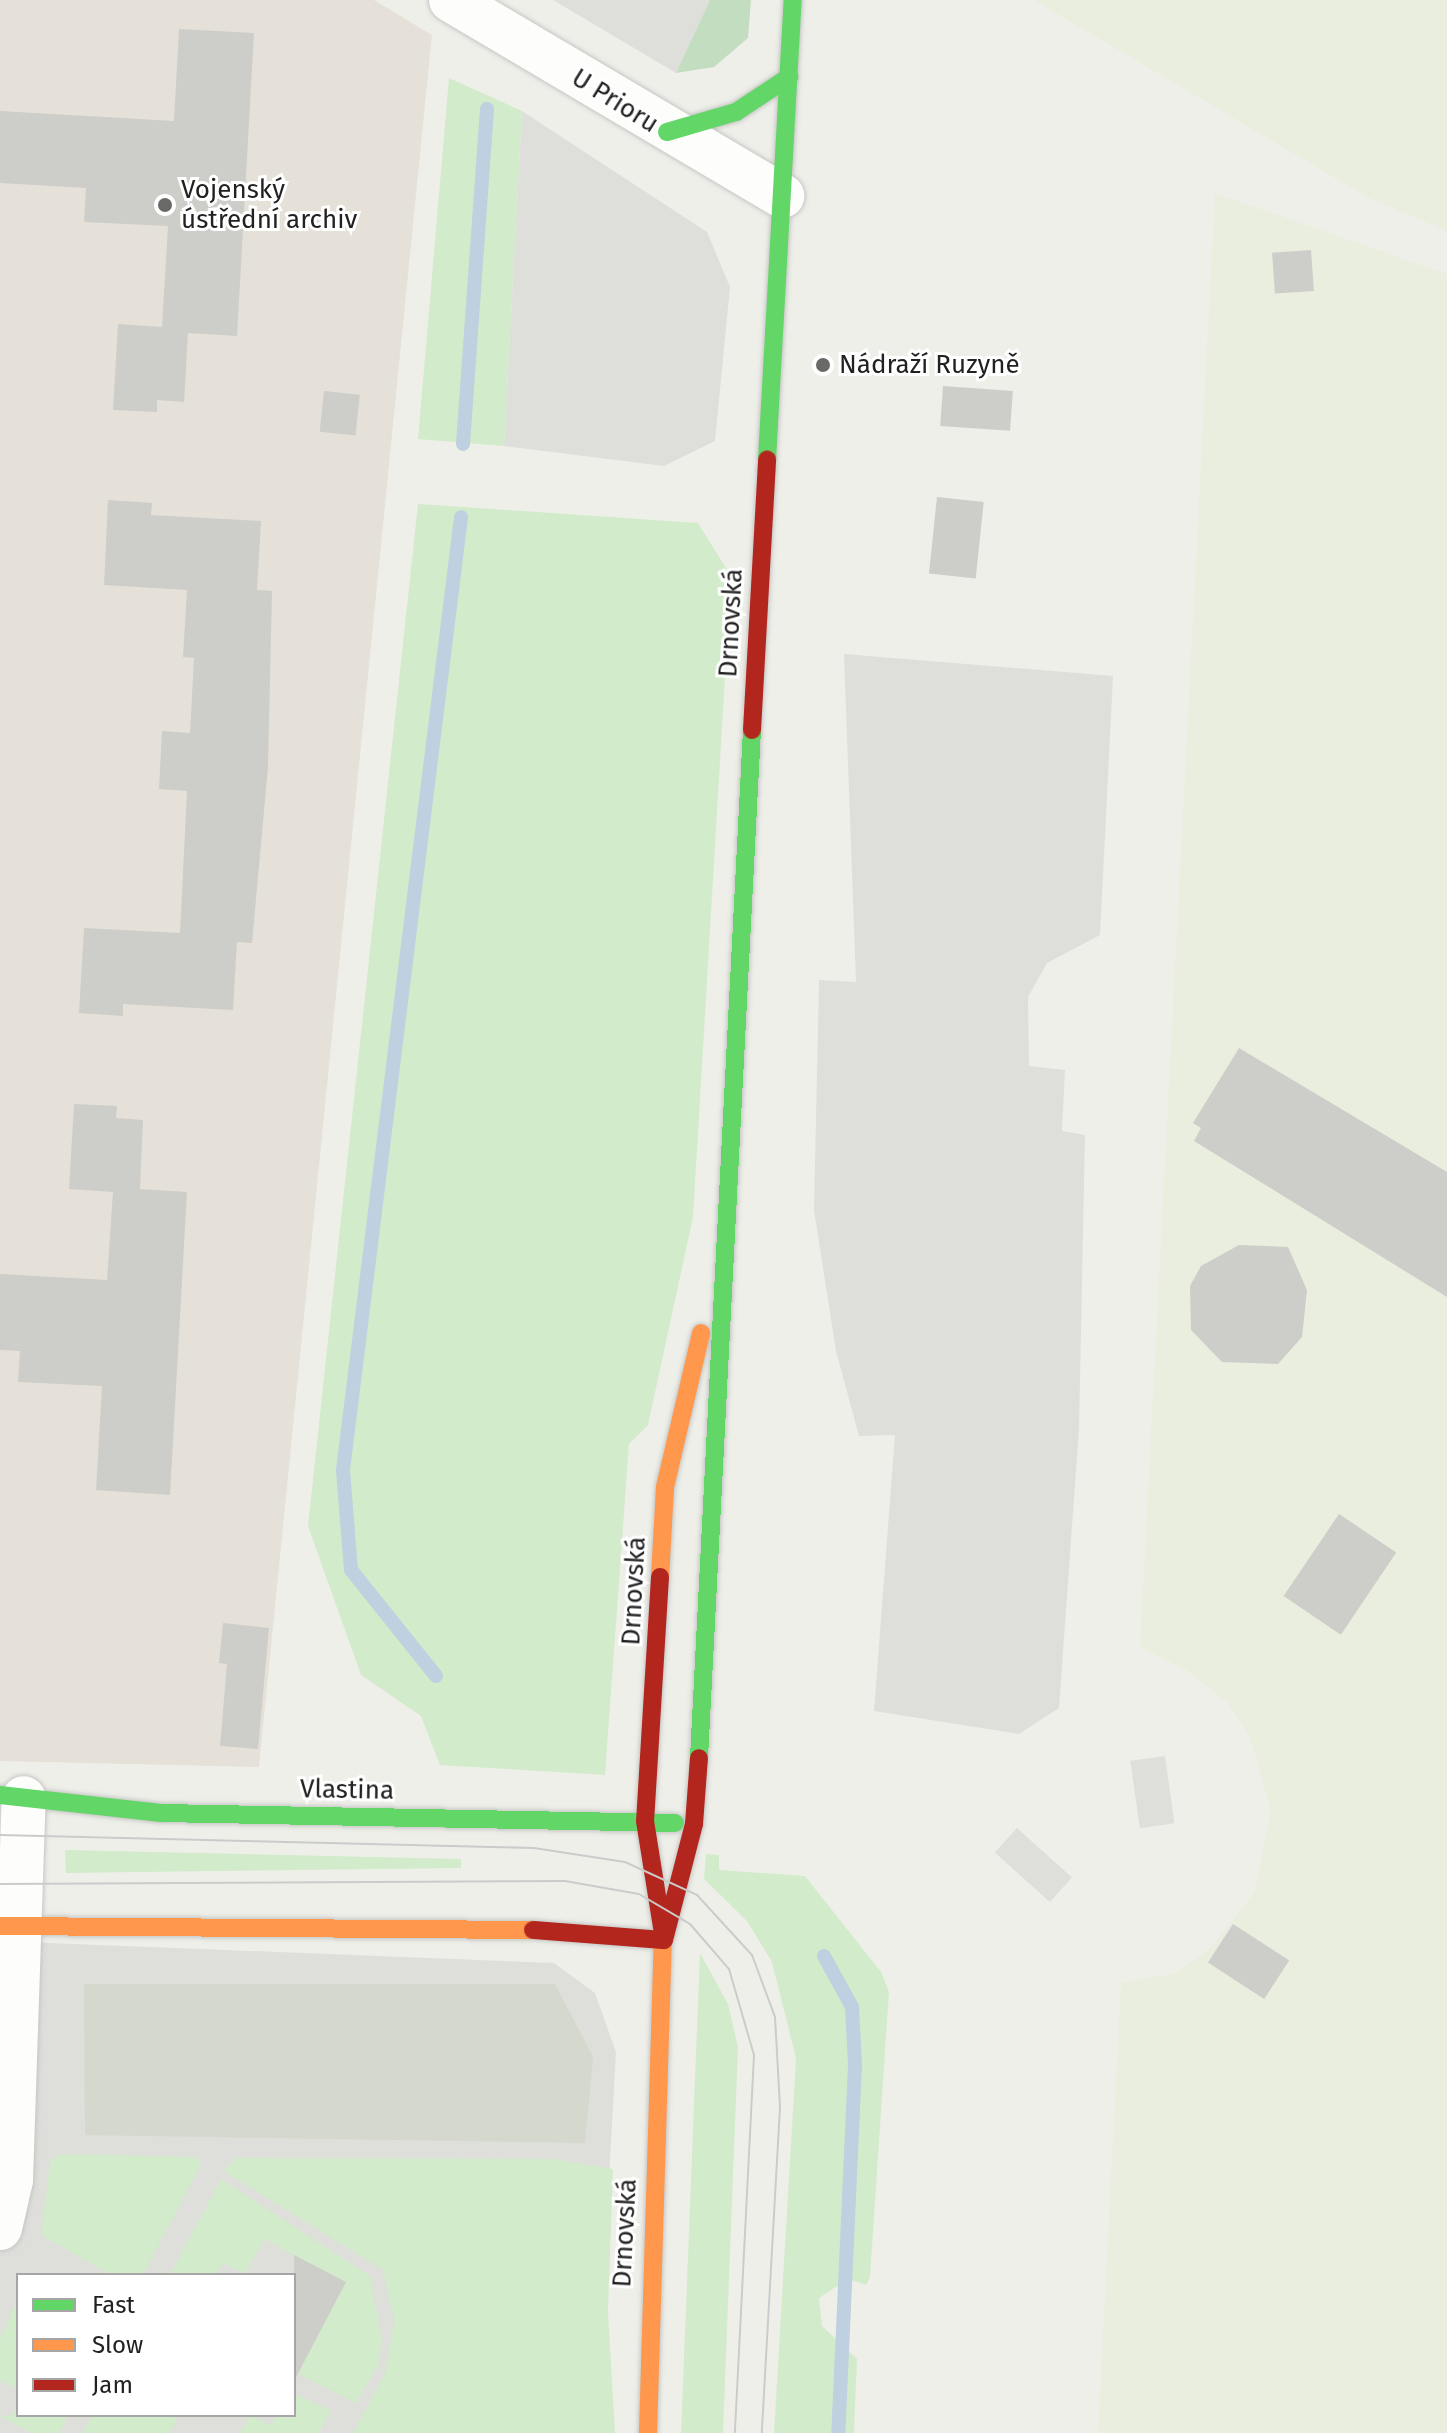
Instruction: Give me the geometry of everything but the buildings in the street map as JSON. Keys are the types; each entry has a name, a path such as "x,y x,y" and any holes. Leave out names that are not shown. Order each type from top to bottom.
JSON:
{"main road":[{"name":"Drnovská","path":"664,1940 694,1824 715,1537 722,1249 793,0"},
{"path":"667,132 736,112 789,77"},
{"name":"Drnovská","path":"648,2433 664,1940 645,1821 665,1487 722,1249"},
{"name":"Vlastina","path":"12,1797 161,1813 694,1824"},
{"path":"10,1926 563,1930 664,1940"}],"street":[{"name":"U Prioru","path":"451,0 667,132 782,196"},
{"path":"0,2228 6,2152 12,1797"}],"shaded area":[{"path":"0,0 374,0 432,35 259,1767 0,1761"},
{"path":"553,0 710,0 676,73"},
{"path":"522,111 707,232 730,287 715,441 664,466 504,446"},
{"path":"844,654 1113,676 1100,935 1047,963 1028,997 1029,1066 1065,1070 1062,1131 1085,1135 1079,1428 1059,1708 1019,1734 874,1711 895,1435 859,1436 836,1351 814,1210 819,980 856,982"},
{"path":"1165,1756 1174,1823 1140,1828 1130,1761"},
{"path":"1017,1828 1072,1878 1050,1902 995,1853"},
{"path":"0,1941 554,1963 595,1993 616,2052 595,2433 0,2433"},
{"path":"84,1984 555,1984 593,2057 585,2143 85,2135"}],"green space":[{"path":"710,0 751,0 748,38 714,67 676,73"},
{"path":"1034,0 1447,0 1447,231 1367,197"},
{"path":"449,78 522,111 504,446 418,439"},
{"path":"1215,193 1447,274 1447,2433 1098,2433 1121,1982 1173,1974 1212,1947 1255,1892 1271,1811 1251,1740 1229,1704 1188,1671 1140,1647"},
{"path":"418,504 698,523 731,576 693,1217 648,1425 629,1444 605,1775 440,1765 421,1716 361,1675 308,1526"},
{"path":"65,1850 461,1859 461,1868 66,1873"},
{"path":"706,1854 719,1855 719,1870 805,1876 881,1972 889,1992 870,2277 866,2285 848,2279 819,2298 822,2326 857,2359 854,2433 774,2433 796,2058 772,1962 747,1921 704,1879"},
{"path":"700,1953 728,2004 738,2047 723,2433 681,2433"},
{"path":"60,2154 195,2157 201,2164 144,2273 108,2273 41,2235 50,2162"},
{"path":"236,2158 554,2159 613,2169 608,2312 615,2433 353,2433 386,2371 394,2321 383,2270 224,2171"},
{"path":"221,2179 370,2276 382,2340 378,2365 356,2403 298,2374 345,2282 264,2239 246,2273 223,2263 218,2273 171,2273"},
{"path":"16,2302 16,2388 0,2380 0,2340"},
{"path":"296,2394 331,2411 319,2433 240,2433 249,2417 271,2425 275,2417 296,2417"},
{"path":"16,2408 16,2417 68,2417 59,2433 31,2433 0,2416 12,2416"},
{"path":"91,2417 177,2419 169,2433 83,2433"}],"waterway":[{"path":"463,444 487,109"},
{"path":"436,1676 351,1570 343,1470 461,517"},
{"path":"824,1956 852,2007 855,2065 838,2433"}],"tram line":[{"path":"0,1835 534,1848 625,1862 697,1895 752,1955 775,2017 780,2107 762,2433"},
{"path":"0,1884 565,1881 639,1894 690,1924 729,1969 754,2055 735,2433"}],"traffic: fast":[{"path":"767,459 793,0"},
{"path":"667,132 736,112 789,77"},
{"path":"699,1758 752,730"},
{"path":"0,1795 161,1813 675,1823"}],"traffic: slow":[{"path":"660,1577 665,1487 701,1333"},
{"path":"0,1926 533,1930"},
{"path":"648,2433 663,1933"}],"traffic: jam":[{"path":"752,730 767,459"},
{"path":"660,1577 645,1821 663,1933"},
{"path":"664,1940 694,1824 699,1758"},
{"path":"533,1930 664,1940"}],"place":[{"name":"Vojenský ústřední archiv","path":"165,205"},
{"name":"Nádraží Ruzyně","path":"823,365"}]}
